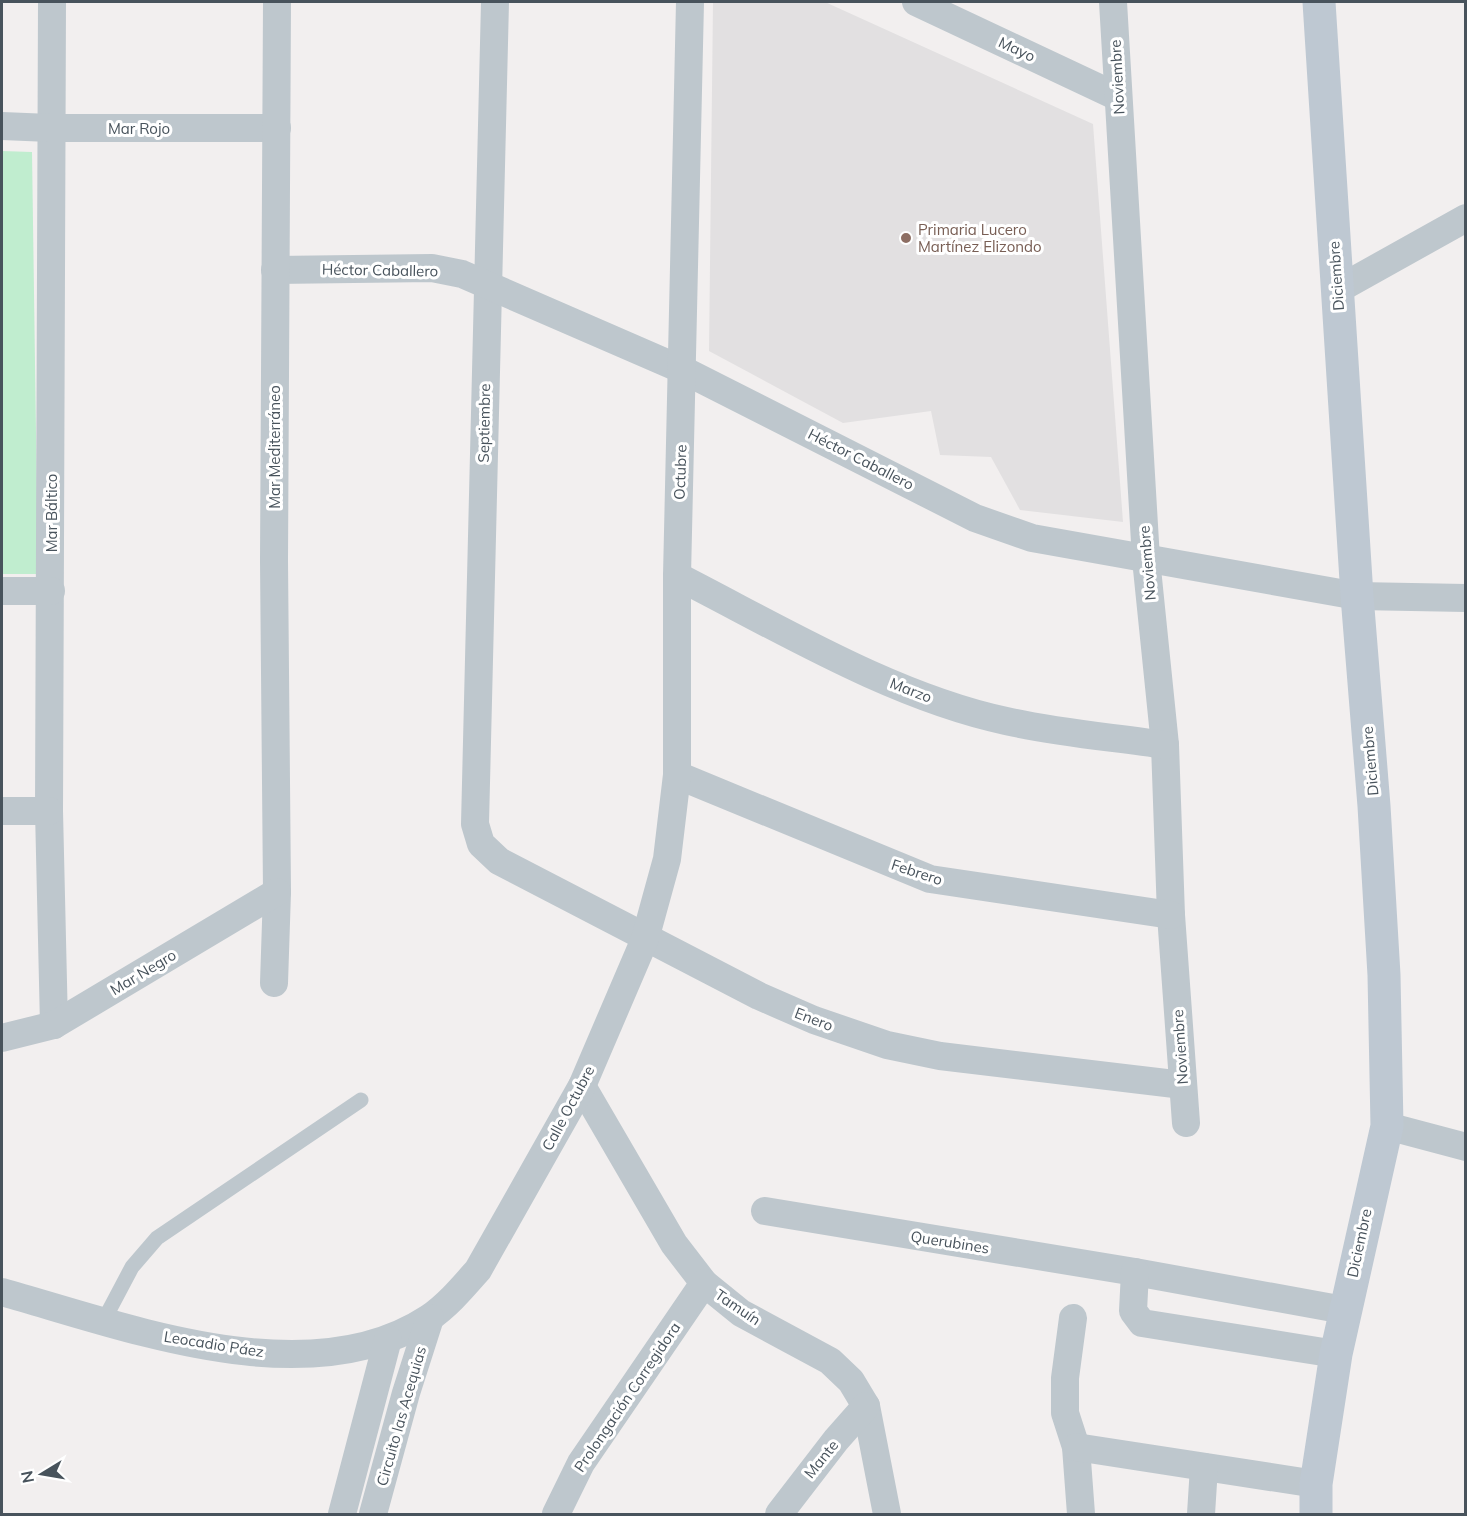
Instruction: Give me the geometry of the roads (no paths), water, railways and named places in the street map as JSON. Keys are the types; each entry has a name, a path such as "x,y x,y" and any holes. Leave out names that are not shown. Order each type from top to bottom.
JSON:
{"street":[{"name":"Mar Báltico","path":"52,2 49,810 54,1025"},
{"name":"Mar Mediterráneo","path":"274,983 278,892 274,561 277,2"},
{"name":"Septiembre","path":"481,844 476,824 495,2"},
{"name":"Octubre","path":"645,939 667,859 677,775 676,576 683,370 690,2"},
{"name":"Mayo","path":"916,2 1118,97"},
{"name":"Noviembre","path":"1113,2 1146,559 1165,745 1171,915 1186,1123"},
{"name":"Diciembre","path":"1316,1499 1344,1310 1386,1126 1384,964 1357,596 1319,2"},
{"name":"Mar Rojo","path":"2,126 277,128"},
{"path":"1337,290 1466,218"},
{"name":"Héctor Caballero","path":"274,270 432,268 462,274 683,370 975,518 1032,538 1357,596 1466,598"},
{"name":"Marzo","path":"676,576 910,692 1006,721 1165,745"},
{"path":"2,591 51,591"},
{"name":"Febrero","path":"677,775 930,879 1171,915"},
{"path":"2,811 49,810"},
{"name":"Enero","path":"481,844 499,861 645,939 759,996 814,1020 887,1045 940,1056 1183,1085"},
{"name":"Mar Negro","path":"2,1038 54,1025 278,892"},
{"name":"Calle Octubre","path":"478,1270 582,1086 645,939"},
{"name":"Tamuín","path":"582,1086 674,1244 704,1283 741,1313 830,1361 851,1381 866,1406 887,1515"},
{"path":"1386,1126 1466,1147"},
{"name":"Querubines","path":"765,1211 1135,1272 1344,1310"},
{"name":"Leocadio Páez","path":"2,1292 156,1335 250,1353 322,1354 388,1339 430,1318 455,1296 478,1270"},
{"path":"1135,1272 1133,1311 1142,1323 1336,1354"},
{"name":"Prolongación Corregidora","path":"556,1515 581,1463 704,1283"},
{"name":"Circuito las Acequias","path":"373,1515 406,1393 430,1318"},
{"path":"1073,1318 1065,1378 1065,1413 1076,1447 1081,1515"},
{"name":"Circuito las Acequias","path":"342,1515 388,1339"},
{"name":"Mante","path":"778,1515 836,1440 866,1406"},
{"path":"1076,1447 1204,1467 1316,1499"},
{"path":"1201,1515 1204,1467"}],"lane":[{"path":"104,1320 132,1267 158,1238 362,1100"}],"place":[{"name":"Primaria Lucero Martínez Elizondo","path":"906,238"}]}
